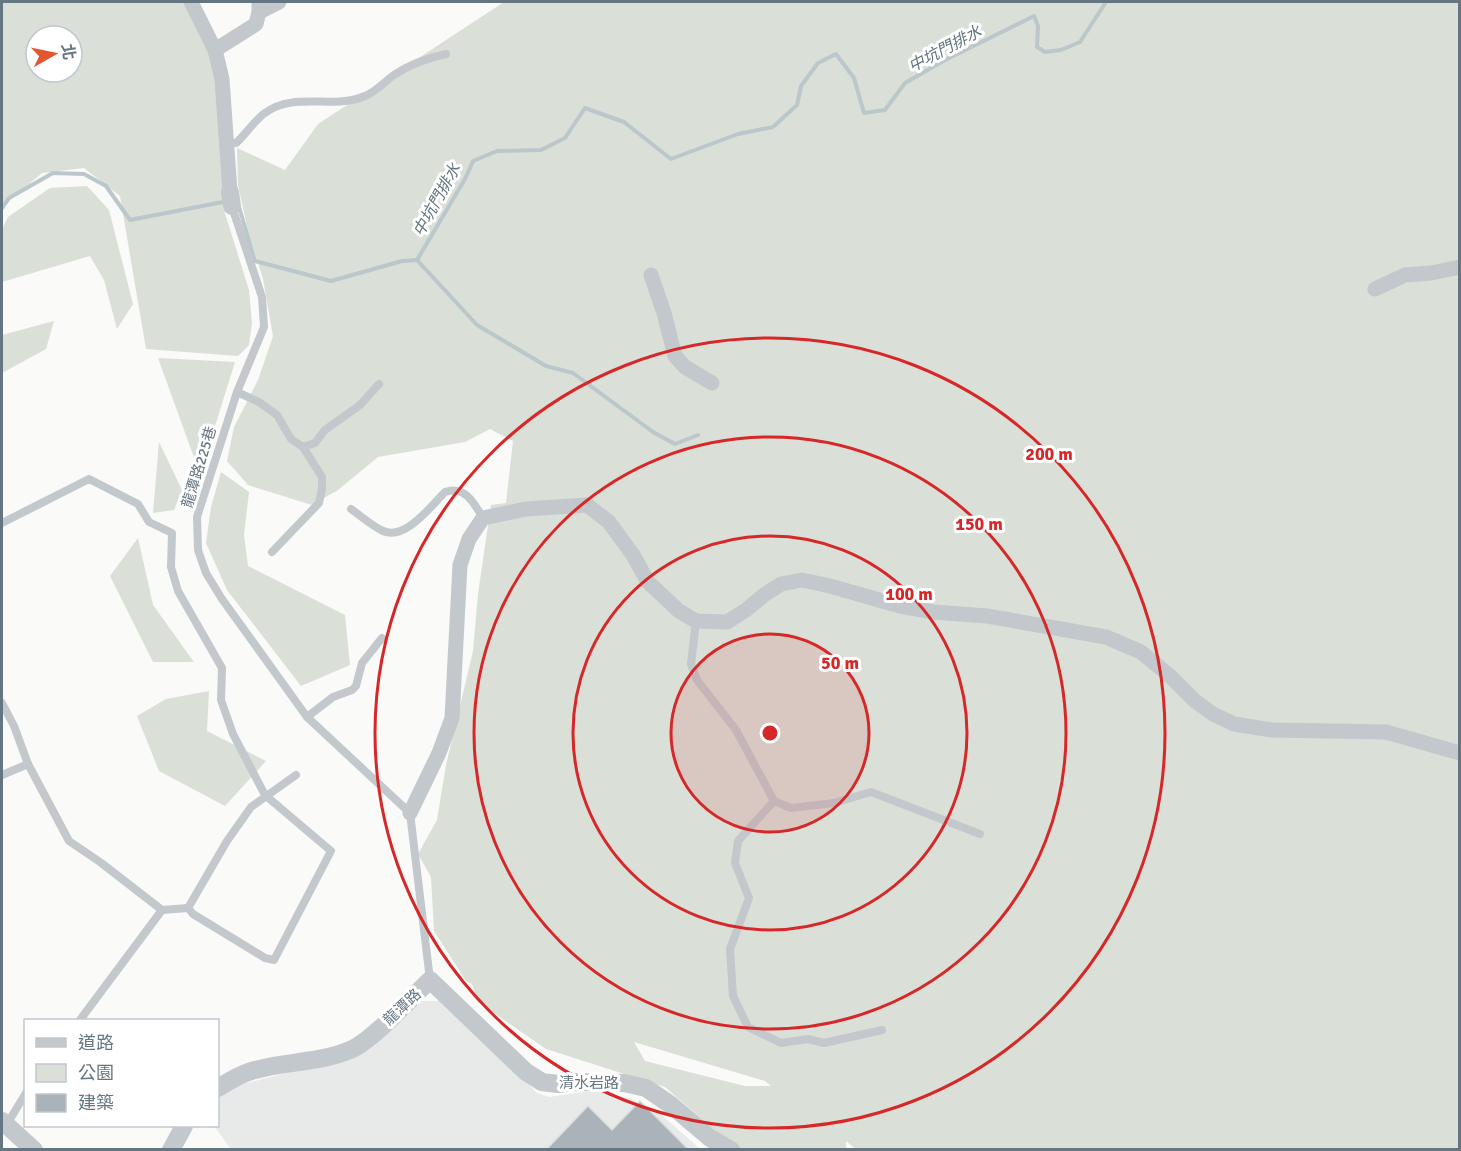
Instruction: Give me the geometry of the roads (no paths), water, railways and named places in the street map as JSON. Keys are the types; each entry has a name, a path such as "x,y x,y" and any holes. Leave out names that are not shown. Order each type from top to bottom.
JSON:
{"street":[{"path":"191,2 215,50 222,79 231,199"},
{"path":"215,50 256,24 259,7 279,2"},
{"path":"1375,289 1405,275 1460,267"},
{"path":"651,275 675,356 686,368 712,383"},
{"path":"410,813 439,753 452,718 460,565 469,539 483,518 526,509 587,505 609,522 633,555 648,582 679,611 696,621 727,622 781,584 802,580 900,606 933,612 987,616 1106,637 1141,652 1195,701 1213,714 1234,724 1272,730 1386,732 1460,753"},
{"name":"龍潭路","path":"219,1087 236,1077 255,1070 326,1059 353,1049 380,1028 430,980"},
{"name":"清水岩路","path":"430,980 526,1072 542,1082 558,1084 624,1083 646,1088 671,1105 710,1138 731,1149"},
{"path":"4,1123 34,1149"},
{"path":"171,1149 183,1127"}],"lane":[{"path":"226,144 236,143 264,113 279,106 296,102 344,102 363,97 380,88 392,76 413,65 430,57 446,54"},
{"name":"龍潭路225巷","path":"231,199 262,297 264,327 237,392 197,517 198,550 206,573 222,599 307,717 410,813"},
{"path":"303,447 315,443 325,430 360,405 379,384"},
{"path":"237,392 259,402 277,415 291,439 303,447 322,477 319,503 272,552"},
{"path":"2,523 89,479 138,504 149,522 172,533 171,567 178,591 222,668 222,700 233,734 265,795 331,851 274,960 265,958 193,915 188,908"},
{"path":"351,509 383,531 399,531 412,525 445,492 452,490 469,495 483,518"},
{"path":"696,621 691,664 697,680 736,730 774,801 791,808 834,803 871,792 980,834"},
{"path":"307,717 333,697 352,690 356,686 362,663 382,638"},
{"path":"2,703 14,726 28,764 69,842 100,862 162,910 188,908"},
{"path":"2,775 28,764"},
{"path":"188,908 227,841 251,807 296,775"},
{"path":"774,801 738,841 735,863 749,898 730,949 733,996 748,1027 781,1043 808,1039 824,1043 882,1030"},
{"name":"龍潭路","path":"410,813 430,980"},
{"path":"81,1019 162,910"},
{"path":"4,1123 24,1096"}],"waterway":[{"name":"中坑門排水","path":"239,207 255,261 331,281 402,261 417,260 465,179 473,161 497,151 541,150 565,138 585,108 624,122 671,159 738,134 773,127 797,105 801,86 818,63 836,54 854,78 864,113 885,110 905,83 945,60 1034,16 1038,26 1037,47 1045,52 1061,50 1080,42 1106,2"},
{"name":"中坑門排水","path":"2,208 9,198 53,173 84,174 106,186 130,220 228,201"},
{"path":"417,260 477,325 546,366 573,373 653,432 675,444 698,435"}]}
